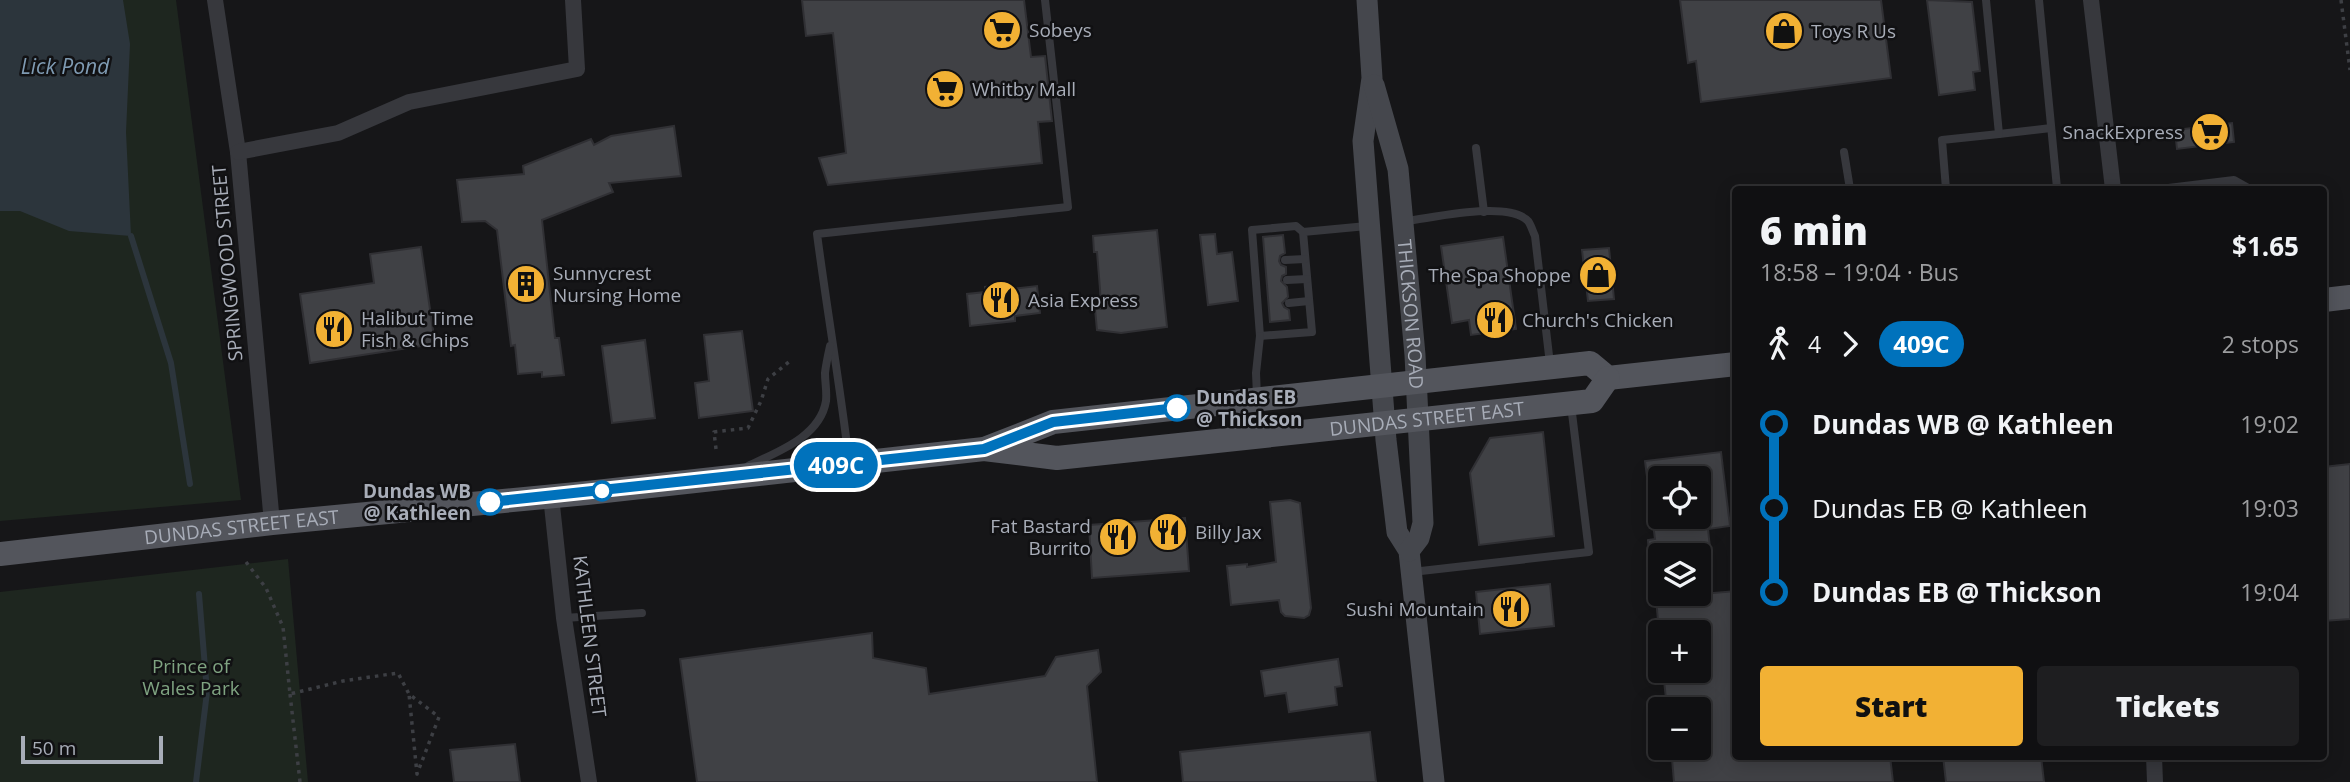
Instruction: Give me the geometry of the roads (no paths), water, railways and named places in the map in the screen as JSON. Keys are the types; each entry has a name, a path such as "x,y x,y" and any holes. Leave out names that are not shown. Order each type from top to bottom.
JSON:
{"main road":[{"name":"THICKSON ROAD","path":"1367,0 1372,78 1363,141 1385,422 1397,532 1411,561 1434,782"},
{"name":"THICKSON ROAD","path":"1372,78 1398,169 1403,221 1416,383 1423,523 1411,561"},
{"path":"2327,300 2350,297"},
{"name":"DUNDAS STREET EAST","path":"0,554 984,449 1057,458 1592,401 1608,378 1590,363 1053,422 984,449"},
{"path":"1608,378 1732,364"}],"street":[{"name":"SPRINGWOOD STREET","path":"215,0 237,152 272,523"},
{"path":"237,152 338,133 409,102 577,69 573,0"},
{"path":"2091,0 2113,186"},
{"name":"KATHLEEN STREET","path":"551,496 565,618 589,782"},
{"path":"2154,760 2155,782"}],"lane":[{"path":"849,464 839,373 831,339 817,234 1068,207 1045,0"},
{"path":"1986,0 1999,134"},
{"path":"2039,0 2057,186"},
{"path":"1946,186 1941,140 2051,128"},
{"path":"1476,148 1484,212"},
{"path":"1844,152 1850,186"},
{"path":"2185,186 2234,180 2245,186"},
{"path":"1403,221 1484,212 1512,213 1528,222 1535,236 1551,368"},
{"path":"1303,232 1370,225"},
{"path":"1257,399 1256,373 1260,336 1252,230 1296,226 1303,232 1312,332 1260,336"},
{"path":"1285,260 1306,259"},
{"path":"1254,263 1265,262"},
{"path":"1287,280 1307,279"},
{"path":"1256,282 1267,281"},
{"path":"1289,303 1309,301"},
{"path":"1258,305 1268,305"},
{"path":"725,477 778,452 805,435 819,420 827,397 825,374 831,339"},
{"path":"1411,561 1588,552 1570,403"},
{"path":"565,618 642,613"}],"water":[{"name":"Lick Pond","path":"0,0 123,0 130,44 126,132 131,236 69,231 20,211 0,211"}],"waterway":[{"path":"131,236 171,363 190,484"},
{"path":"196,782 207,692 199,594"}],"place":[{"name":"Sobeys","path":"1002,30"},
{"name":"Toys R Us","path":"1784,31"},
{"name":"Whitby Mall","path":"945,89"},
{"name":"SnackExpress","path":"2210,132"},
{"name":"The Spa Shoppe","path":"1598,275"},
{"name":"Sunnycrest Nursing Home","path":"526,284"},
{"name":"Asia Express","path":"1001,300"},
{"name":"Church's Chicken","path":"1495,320"},
{"name":"Halibut Time Fish & Chips","path":"334,329"},
{"name":"Dundas EB @ Thickson","path":"1177,408"},
{"name":"Dundas WB @ Kathleen","path":"490,502"},
{"name":"Billy Jax","path":"1168,532"},
{"name":"Fat Bastard Burrito","path":"1118,537"},
{"name":"Sushi Mountain","path":"1511,609"}],"park label":[{"name":"Prince of Wales Park","path":"191,677"}]}
